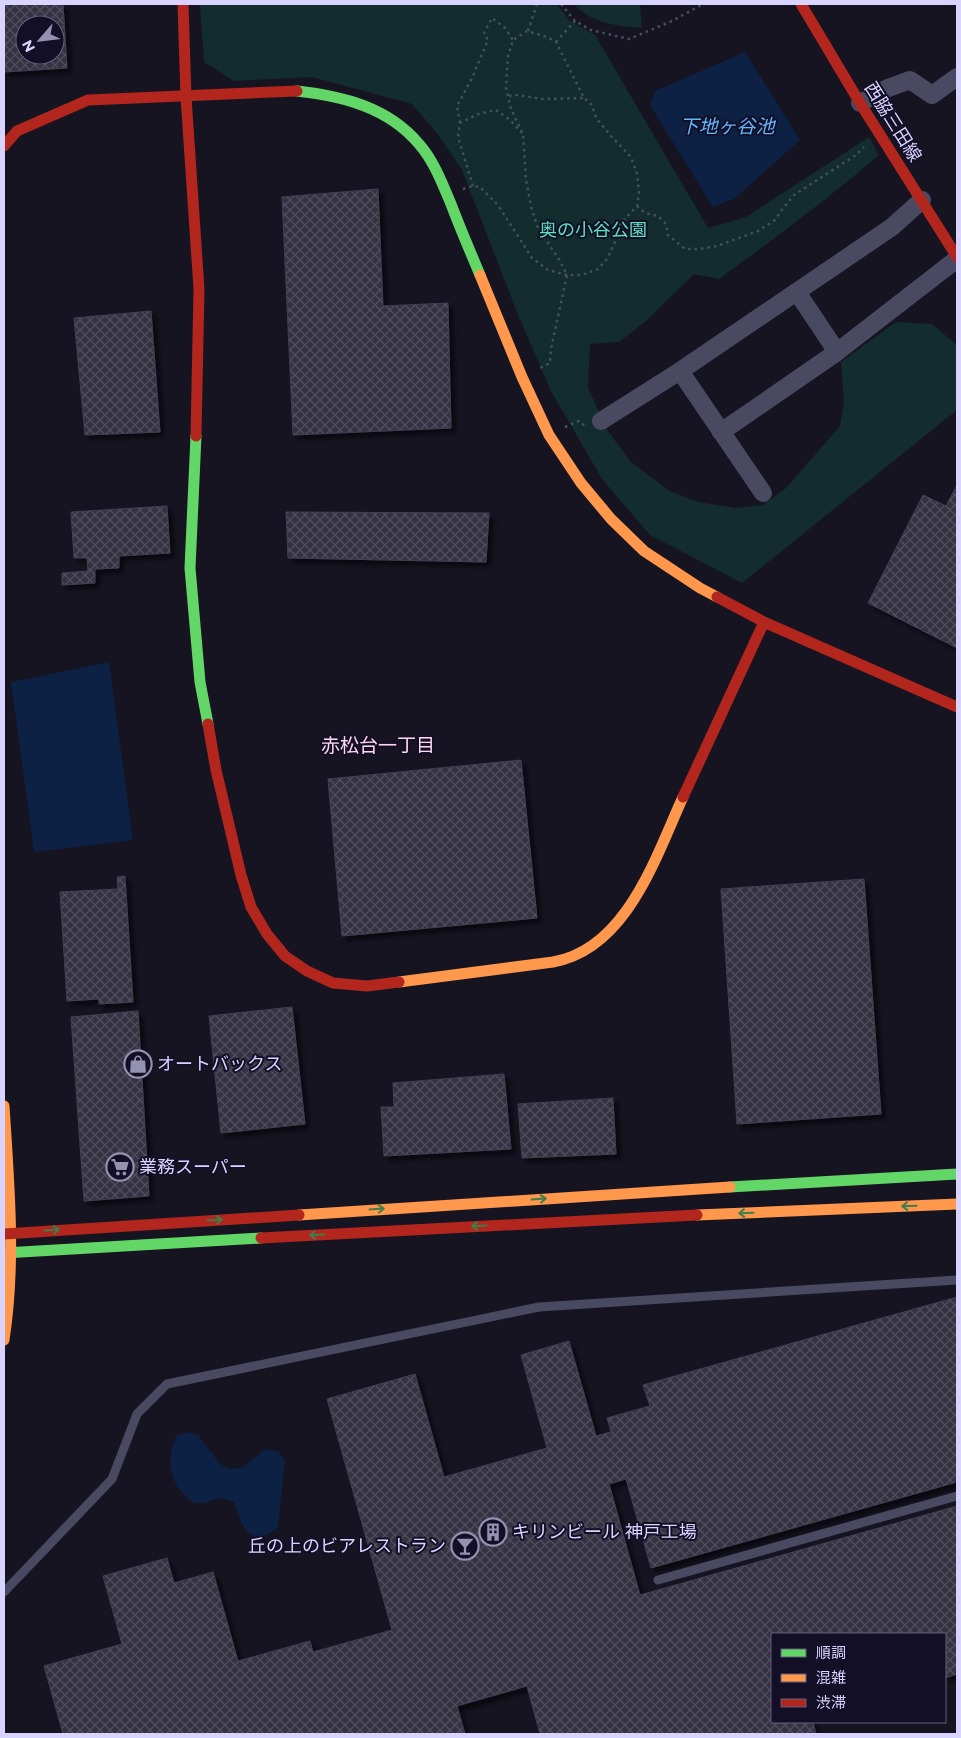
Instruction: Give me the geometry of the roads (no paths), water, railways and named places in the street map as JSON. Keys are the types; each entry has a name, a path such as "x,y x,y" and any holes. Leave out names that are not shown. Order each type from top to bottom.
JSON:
{"street":[{"path":"183,4 186,97 200,289 196,448 190,568 200,682 216,770 241,876 251,906 267,934 285,956 307,971 334,983 367,986 536,965 564,960 589,948 612,930 638,898 764,622"},
{"name":"西脇三田線","path":"801,4 860,103 957,258"},
{"path":"860,103 888,88 910,80 932,94 957,77"},
{"path":"4,146 17,131 88,100 297,91 364,103 391,118 418,143 435,167 522,377 549,435 581,484 611,519 644,551 700,588 764,622 957,707"},
{"path":"596,426 892,227 922,200"},
{"path":"721,432 837,352 957,258"},
{"path":"797,292 837,352"},
{"path":"680,371 763,493"},
{"path":"4,1106 7,1253 11,1292 4,1340"},
{"path":"7,1234 957,1174"},
{"path":"7,1253 597,1219 957,1204"}],"lane":[{"path":"4,1592 112,1479 137,1414 167,1384 539,1307 957,1280"},
{"path":"658,1580 957,1496"}],"water":[{"name":"下地ヶ谷池","path":"745,52 800,140 734,199 713,207 650,105 655,91"},
{"path":"109,662 133,840 34,852 11,682"},
{"path":"188,1432 198,1435 221,1465 232,1469 241,1468 264,1450 278,1451 285,1460 278,1526 273,1531 260,1538 248,1533 242,1524 234,1502 218,1498 205,1503 195,1503 184,1495 173,1477 170,1462 177,1435"}],"place":[{"name":"オートバックス","path":"138,1064"},
{"name":"業務スーパー","path":"120,1167"},
{"name":"キリンビール 神戸工場","path":"493,1532"},
{"name":"丘の上のビアレストラン","path":"465,1546"}],"district":[{"name":"赤松台一丁目","path":"378,745"}],"park label":[{"name":"奥の小谷公園","path":"593,230"}]}
